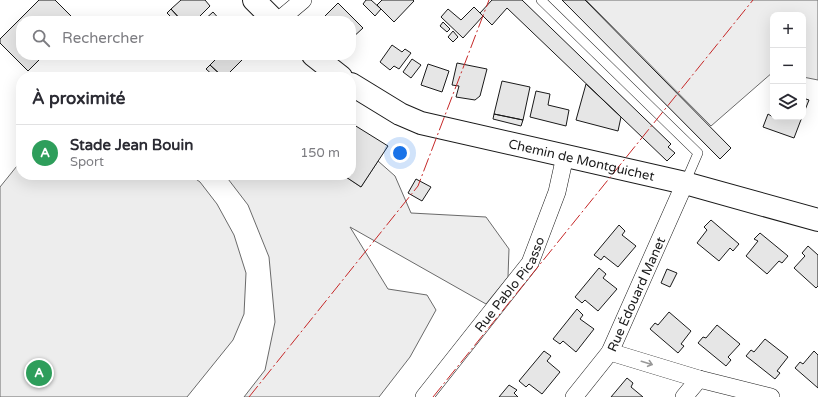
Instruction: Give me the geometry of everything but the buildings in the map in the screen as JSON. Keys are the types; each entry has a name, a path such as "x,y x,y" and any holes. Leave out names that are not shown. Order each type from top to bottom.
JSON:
{"street":[{"path":"254,0 269,16"},
{"path":"284,16 303,0"},
{"path":"319,60 335,72"},
{"name":"Chemin de Montguichet","path":"356,87 400,114 421,122 685,183 818,220"},
{"name":"Rue Pablo Picasso","path":"424,397 530,263 557,192 565,156"},
{"name":"Rue Édouard Manet","path":"574,397 610,352 685,183"},
{"path":"610,352 699,379 771,397"},
{"path":"684,397 699,379"}],"lane":[{"path":"541,0 698,153 685,183"}],"shaded area":[{"path":"586,0 818,0 818,80 806,78 806,12 770,12 770,75 711,126"},
{"path":"378,161 395,176 411,213 486,217 509,249 508,277 486,304 350,227 388,289 427,295 436,310 410,357 379,397 244,397 265,370 275,322 269,257 248,205 229,180 350,180 361,187"},
{"path":"16,167 16,180 197,180 200,182 217,204 234,235 246,273 244,314 233,340 187,397 0,397 0,187"}],"power":[{"path":"249,397 418,186 489,0"},
{"path":"433,397 753,0"}],"place":[{"name":"Stade Jean Bouin","path":"39,373"}]}
